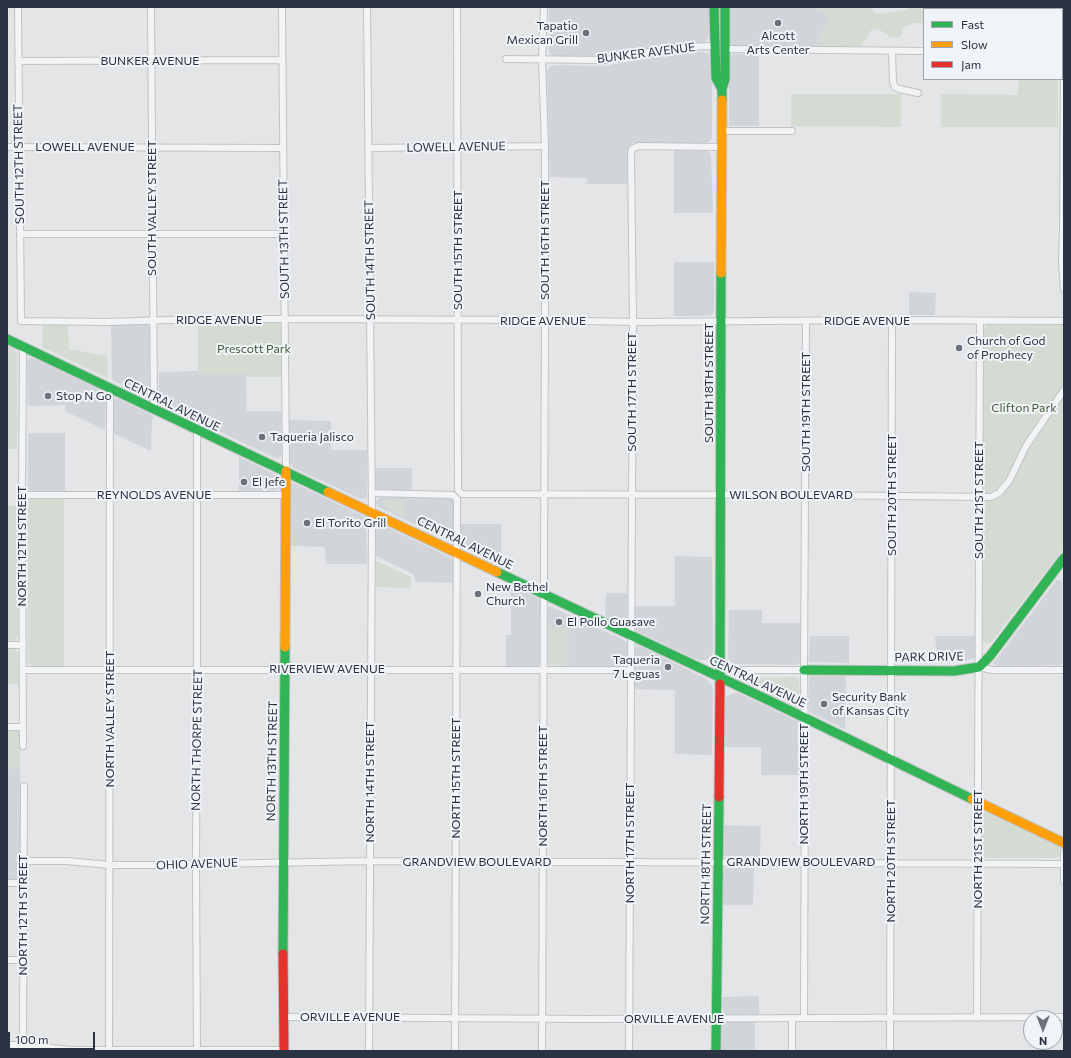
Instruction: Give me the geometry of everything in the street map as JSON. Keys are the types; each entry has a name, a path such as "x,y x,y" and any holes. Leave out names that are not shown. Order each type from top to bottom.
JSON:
{"main road":[{"name":"SOUTH 18TH STREET","path":"714,7 716,78 722,89"},
{"name":"SOUTH 18TH STREET","path":"720,678 721,131 722,89 726,79 725,7"},
{"name":"CENTRAL AVENUE","path":"7,339 457,552 1064,843"},
{"name":"NORTH 13TH STREET","path":"284,1051 283,862 286,471"},
{"name":"PARK DRIVE","path":"804,670 954,671 979,667 990,656 1064,558"},
{"name":"NORTH 18TH STREET","path":"716,1051 720,678"}],"street":[{"name":"SOUTH 12TH STREET","path":"18,7 21,321"},
{"name":"SOUTH VALLEY STREET","path":"151,7 154,408"},
{"name":"SOUTH 13TH STREET","path":"282,7 286,471"},
{"name":"SOUTH 14TH STREET","path":"367,7 372,513"},
{"name":"SOUTH 15TH STREET","path":"457,7 458,490 460,492"},
{"name":"SOUTH 16TH STREET","path":"544,7 542,60 545,146 544,594"},
{"name":"BUNKER AVENUE","path":"506,60 605,60 677,47 715,46"},
{"path":"726,50 923,51"},
{"path":"892,51 892,82 895,87 918,93"},
{"path":"1063,52 1064,143 1062,262 1064,289"},
{"name":"BUNKER AVENUE","path":"18,61 282,60"},
{"path":"721,131 792,130"},
{"name":"LOWELL AVENUE","path":"368,148 545,146"},
{"name":"SOUTH 17TH STREET","path":"631,636 632,149 639,146 721,147"},
{"name":"LOWELL AVENUE","path":"7,147 283,148"},
{"path":"20,234 283,234"},
{"name":"RIDGE AVENUE","path":"21,321 109,322 153,320 284,319 458,321 545,320 632,322 892,320 1064,321"},
{"name":"SOUTH 20TH STREET","path":"892,320 892,670"},
{"name":"SOUTH 19TH STREET","path":"804,670 806,321"},
{"name":"SOUTH 21ST STREET","path":"979,679 980,321"},
{"name":"NORTH 12TH STREET","path":"23,346 23,746"},
{"name":"NORTH VALLEY STREET","path":"110,388 110,1050"},
{"name":"WILSON BOULEVARD","path":"460,492 462,494 545,495 991,497 999,493 1009,481 1026,446 1064,390"},
{"name":"NORTH THORPE STREET","path":"197,430 197,1050"},
{"path":"372,493 453,495 457,499 457,552"},
{"name":"REYNOLDS AVENUE","path":"22,495 285,495"},
{"name":"NORTH 14TH STREET","path":"368,1051 371,861 370,669 372,513"},
{"name":"NORTH 15TH STREET","path":"455,1051 457,552"},
{"name":"NORTH 16TH STREET","path":"542,1051 544,594"},
{"name":"NORTH 17TH STREET","path":"629,1051 631,636"},
{"path":"7,645 23,645"},
{"path":"979,667 992,670 1064,670"},
{"name":"RIVERVIEW AVENUE","path":"23,670 630,670"},
{"name":"PARK DRIVE","path":"741,670 804,670"},
{"name":"NORTH 19TH STREET","path":"804,670 804,1018"},
{"name":"NORTH 20TH STREET","path":"890,1051 892,670"},
{"name":"NORTH 21ST STREET","path":"977,1018 979,679"},
{"path":"7,727 23,727"},
{"name":"NORTH 12TH STREET","path":"24,786 24,1045"},
{"path":"1064,853 1064,882"},
{"name":"OHIO AVENUE","path":"24,861 109,865 196,865 241,862 371,861"},
{"name":"GRANDVIEW BOULEVARD","path":"371,861 630,863 891,862 1064,864"},
{"path":"7,883 23,883"},
{"path":"7,960 23,960"},
{"name":"ORVILLE AVENUE","path":"284,1017 629,1019 1064,1017"},
{"path":"792,1018 792,1051"},
{"path":"7,1045 24,1045 70,1051 284,1051"}],"shaded area":[{"path":"549,7 709,7 709,35 706,41 701,43 678,43 605,57 556,57 551,55 549,49"},
{"name":"Alcott Arts Center","path":"728,7 817,7 818,10 827,13 830,20 818,37 817,47 733,47 729,46"},
{"path":"697,51 707,53 711,57 712,63 712,137 710,141 705,143 633,143 629,146 627,153 627,184 587,184 587,178 550,177 547,71 551,66 605,66 676,52"},
{"path":"759,53 759,126 729,126 730,57 733,54"},
{"path":"674,150 708,151 711,155 713,213 674,213"},
{"path":"674,262 714,262 714,312 710,316 674,316"},
{"path":"909,292 936,293 935,315 909,315"},
{"path":"111,324 149,324 150,395 144,395 112,380"},
{"path":"29,358 33,358 105,392 105,430 65,411 65,405 28,406 27,361"},
{"path":"198,371 199,374 246,374 247,411 281,411 282,453 279,459 161,404 159,401 159,372"},
{"path":"117,398 154,416 152,421 151,451 113,433 113,403"},
{"path":"288,420 331,421 331,450 367,450 367,498 361,499 294,468 289,462"},
{"path":"28,433 65,433 65,492 32,491 28,489"},
{"path":"239,457 279,476 279,490 239,492"},
{"path":"375,468 412,468 412,491 375,490"},
{"path":"293,483 365,517 367,564 326,564 325,547 291,546 291,485"},
{"path":"384,497 452,499 452,539 446,539 378,507 376,504 377,500"},
{"path":"380,524 452,558 454,561 453,583 416,582 413,574 376,556 376,529"},
{"path":"461,524 501,524 501,566 463,547 461,543"},
{"path":"675,556 712,557 713,652 707,660 698,660 636,631 635,606 675,606"},
{"path":"1057,580 1062,581 1062,664 994,665 994,662"},
{"path":"511,586 539,599 541,604 540,663 538,666 506,666 506,635 511,635"},
{"path":"606,593 627,593 626,625 605,616"},
{"path":"549,607 552,607 624,640 628,645 626,666 569,666 569,630 547,626 547,610"},
{"path":"729,610 762,610 762,623 802,623 802,661 797,665 733,664 729,660 728,656"},
{"path":"810,636 849,636 849,663 809,661"},
{"path":"935,636 976,636 976,657 966,661 937,663"},
{"path":"638,646 708,680 711,684 713,688 712,755 675,754 675,690 634,689 635,649"},
{"path":"811,676 846,676 845,729 811,713 809,709 809,678"},
{"path":"738,693 799,722 801,729 801,775 761,775 761,747 723,747 725,697"},
{"path":"7,769 20,769 20,878 17,880 7,880"},
{"path":"723,825 761,826 760,857 724,855 722,851"},
{"path":"727,868 754,868 753,905 722,905 723,872"},
{"path":"759,996 759,1015 724,1014 721,997"},
{"path":"755,1021 755,1051 722,1051 722,1025 725,1022"}],"green space":[{"path":"817,7 871,7 874,13 884,14 905,10 911,7 958,8 923,8 923,23 915,23 903,27 900,37 891,38 882,31 872,29 860,47 817,47 818,37 830,20 827,13 818,10"},
{"path":"1019,80 1058,80 1058,127 941,127 941,94 1018,95"},
{"path":"791,94 901,94 901,127 791,126"},
{"name":"Prescott Park","path":"198,323 281,324 281,377 246,377 246,374 198,374"},
{"path":"43,324 68,324 69,349 107,356 108,378 42,347"},
{"name":"Clifton Park","path":"987,325 1064,325 1064,548 993,640 987,644 982,641 983,329"},
{"path":"7,345 14,349 17,354 17,449 7,449"},
{"path":"29,499 64,499 64,666 34,666 28,663 27,501"},
{"path":"383,500 405,500 405,517 384,505"},
{"path":"7,506 18,506 18,635 15,640 7,643"},
{"path":"376,561 409,576 411,578 411,588 376,587"},
{"path":"547,626 569,630 569,666 549,665 547,663"},
{"path":"7,649 14,649 18,653 19,685 7,684"},
{"path":"747,678 798,678 799,681 800,701 795,705 745,680"},
{"path":"7,731 18,731 20,734 20,769 7,769"},
{"path":"982,812 985,812 1059,846 1061,849 1060,856 1053,858 984,857 981,850"}],"traffic: fast":[{"path":"714,7 716,78 722,89"},
{"path":"722,100 722,89 725,79 725,7"},
{"path":"720,684 721,273"},
{"path":"7,339 328,492"},
{"path":"804,670 954,671 979,667 990,656 1064,558"},
{"path":"497,572 768,700 972,799"},
{"path":"283,954 285,647"},
{"path":"716,1051 719,797"}],"traffic: slow":[{"path":"721,273 722,100"},
{"path":"285,647 286,471"},
{"path":"328,492 497,572"},
{"path":"972,799 1064,843"}],"traffic: jam":[{"path":"719,797 720,684"},
{"path":"283,954 284,1051"}],"place":[{"name":"Alcott Arts Center","path":"778,23"},
{"name":"Tapatio Mexican Grill","path":"586,33"},
{"name":"Church of God of Prophecy","path":"959,348"},
{"name":"Stop N Go","path":"48,396"},
{"name":"Taqueria Jalisco","path":"262,437"},
{"name":"El Jefe","path":"244,482"},
{"name":"El Torito Grill","path":"307,523"},
{"name":"New Bethel Church","path":"478,594"},
{"name":"El Pollo Guasave","path":"559,622"},
{"name":"Taqueria 7 Leguas","path":"668,667"},
{"name":"Security Bank of Kansas City","path":"824,704"}]}
